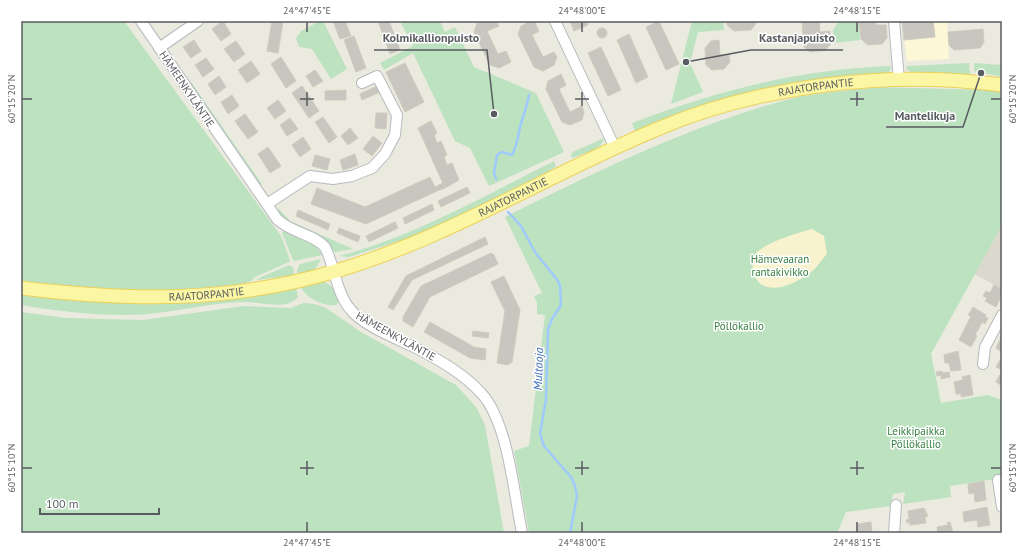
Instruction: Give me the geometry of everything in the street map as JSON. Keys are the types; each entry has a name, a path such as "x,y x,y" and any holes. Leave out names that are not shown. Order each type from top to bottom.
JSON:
{"main road":[{"name":"RAJATORPANTIE","path":"21,288 125,298 189,297 266,287 335,272 379,257 455,226 615,148 683,119 762,97 803,88 900,81 946,81 1002,86"}],"street":[{"name":"HÄMEENKYLÄNTIE","path":"141,21 277,219 286,227 323,245 335,272 344,301 356,315 457,371 483,395 495,414 504,442 522,533"},
{"path":"159,48 198,21"},
{"path":"555,21 615,148"},
{"path":"894,21 900,81"},
{"path":"267,204 310,176 333,179 352,176 372,168 385,154 392,145 395,135 397,115 377,76 362,83"},
{"path":"983,364 985,347 1002,315"},
{"path":"998,480 1002,507"},
{"path":"894,533 896,505"}],"shaded area":[{"path":"902,21 947,21 949,59 907,61"},
{"path":"1002,225 1002,289 974,274"}],"green space":[{"path":"21,21 124,21 281,236 290,260 289,262 255,277 251,281 235,286 147,292 21,283"},
{"path":"320,21 323,21 347,69 331,79 312,49 299,47 296,38 301,31"},
{"path":"400,21 440,21 445,32 455,27 474,67 536,93 564,152 489,186 470,148 455,141 413,53 384,70 380,63 413,46"},
{"path":"692,21 723,21 724,30 698,32 690,63 703,92 671,104"},
{"path":"839,21 859,21 860,40 834,43 833,30"},
{"path":"969,63 970,74 914,74 906,69 907,66"},
{"path":"974,63 1002,65 1002,77 974,71"},
{"path":"891,66 890,71 881,76 635,132 632,123 695,101 759,84 824,72"},
{"path":"191,82 262,184 259,186 188,84"},
{"name":"Pöllökallio","path":"875,87 992,90 1002,92 1002,225 931,354 941,403 988,395 1002,400 1002,478 950,486 951,497 903,504 905,492 893,494 891,506 846,512 837,533 529,533 514,451 529,446 545,315 537,314 537,303 534,296 542,293 505,217 646,150 719,121 794,98 814,94"},
{"path":"604,138 603,142 596,149 572,158 571,155 573,152"},
{"path":"554,161 556,166 532,183 437,229 349,257 339,256 395,238 449,214"},
{"path":"279,209 290,221 353,249 335,252 326,242 287,223 276,211"},
{"path":"284,231 316,245 322,255 295,261 293,260 282,233"},
{"path":"321,259 315,269 298,275 297,270 300,264"},
{"path":"289,265 293,267 294,275 257,280 257,279"},
{"path":"322,281 329,284 335,291 339,301 336,305 320,303 305,293 300,285"},
{"path":"296,286 298,297 287,304 280,305 234,302 149,314 117,315 52,310 21,305 21,293 46,297"},
{"path":"303,303 315,304 326,308 361,332 456,385 476,407 485,425 504,533 21,533 21,312 66,318 143,320 244,306 291,308"}],"sand":[{"name":"Hämevaaran rantakivikko","path":"812,229 824,236 827,254 815,268 805,277 782,287 766,287 760,283 754,275 754,256 764,247 772,243"}],"building":[{"path":"223,21 231,34 221,41 212,29"},
{"path":"272,21 283,21 278,53 267,51"},
{"path":"333,21 345,21 351,36 340,39"},
{"path":"378,21 389,21 400,50 390,54"},
{"path":"481,21 496,21 499,26 487,31 498,54 506,51 511,62 499,68 490,65 474,32 477,23"},
{"path":"534,21 539,31 532,35 543,57 554,52 557,57 554,65 543,71 534,67 518,34 521,26"},
{"path":"570,21 586,21 588,25 574,31"},
{"path":"659,21 679,64 666,70 646,27"},
{"path":"727,21 757,22 751,30 734,31 727,25"},
{"path":"802,21 819,21 820,32 830,31 831,43 826,50 810,52 804,47"},
{"path":"859,21 876,21 876,25 886,25 887,38 882,44 868,45 861,39"},
{"path":"902,21 933,21 935,37 904,40"},
{"path":"600,28 604,28 606,29 606,37 600,38 597,35 597,31"},
{"path":"983,29 984,42 980,48 954,50 949,45 948,32"},
{"path":"629,34 648,77 636,83 617,40"},
{"path":"354,36 366,68 356,72 344,40"},
{"path":"194,40 201,51 191,58 183,47"},
{"path":"719,40 720,55 729,55 730,62 724,69 712,70 706,65 705,48 711,41"},
{"path":"236,41 245,54 234,62 224,49"},
{"path":"601,47 621,90 608,96 588,53"},
{"path":"281,57 296,81 286,88 271,64"},
{"path":"206,58 214,69 203,77 195,65"},
{"path":"251,61 260,74 247,83 238,70"},
{"path":"405,63 424,102 405,112 386,72"},
{"path":"315,70 323,81 313,87 306,76"},
{"path":"561,74 566,85 559,89 570,112 582,106 584,112 582,120 570,125 562,122 546,89 548,81"},
{"path":"219,76 226,87 215,95 208,84"},
{"path":"302,86 319,111 309,118 292,93"},
{"path":"377,86 380,92 362,100 360,94"},
{"path":"346,90 346,100 325,100 325,91"},
{"path":"232,95 239,106 228,114 221,102"},
{"path":"278,100 286,111 275,119 267,108"},
{"path":"376,113 387,113 386,129 375,128"},
{"path":"245,114 258,132 248,139 235,121"},
{"path":"323,117 337,137 329,143 315,122"},
{"path":"290,118 298,129 287,136 280,125"},
{"path":"431,121 437,133 434,135 437,143 441,141 447,155 444,157 447,165 452,163 459,180 445,188 418,128"},
{"path":"350,128 358,138 348,145 341,136"},
{"path":"373,136 382,143 372,156 363,149"},
{"path":"303,137 311,149 300,157 292,145"},
{"path":"268,147 281,166 270,173 258,154"},
{"path":"355,154 358,165 343,170 340,160"},
{"path":"315,155 330,159 327,170 312,166"},
{"path":"430,177 437,191 366,224 311,204 317,188 365,207"},
{"path":"443,183 445,188 437,191 435,187"},
{"path":"467,187 470,193 441,207 438,201"},
{"path":"432,204 434,210 405,224 403,218"},
{"path":"298,210 330,224 328,230 296,216"},
{"path":"395,222 398,228 369,242 366,236"},
{"path":"339,228 360,236 358,242 337,233"},
{"path":"485,237 488,244 412,280 393,310 388,307 406,276"},
{"path":"491,253 494,255 498,264 430,297 413,327 403,321 403,317 421,286"},
{"path":"504,276 520,310 512,362 508,365 497,363 505,311 491,282"},
{"path":"994,285 1002,289 1002,295 996,307 985,301 987,298 983,296 986,291 990,293"},
{"path":"973,307 986,315 985,317 988,318 985,324 982,322 978,330 967,324 971,316 968,315"},
{"path":"430,322 474,347 486,349 485,360 470,358 424,332"},
{"path":"967,324 978,330 975,335 977,336 971,347 959,340"},
{"path":"473,331 489,333 488,338 472,336"},
{"path":"1002,336 1002,352 996,348"},
{"path":"958,351 961,370 951,371 949,363 945,363 944,355"},
{"path":"1001,358 1002,359 1002,370 996,367"},
{"path":"942,371 943,373 949,372 950,377 941,379 941,375 937,376 936,372"},
{"path":"1002,371 1002,386 996,382"},
{"path":"970,375 973,395 961,397 961,394 956,394 954,382 963,380 962,377"},
{"path":"984,481 986,500 975,502 974,493 969,494 968,484"},
{"path":"987,507 990,525 978,527 977,520 964,522 963,512"},
{"path":"924,508 928,516 925,517 926,523 910,525 909,522 907,523 906,520 909,519 908,511"},
{"path":"871,522 872,533 857,533 857,524"},
{"path":"950,522 953,533 938,533 937,527 948,525 947,523"}],"waterway":[{"name":"Multaoja","path":"496,179 494,172 497,155 502,152 512,155 529,95"},
{"name":"Multaoja","path":"508,212 521,226 535,252 558,281 560,286 561,305 552,319 548,329 546,399 540,434 544,446 571,477 575,486 577,496 570,533"}],"place":[{"name":"Kastanjapuisto","path":"686,62"},
{"name":"Mantelikuja","path":"981,73"},
{"name":"Kolmikallionpuisto","path":"494,114"}],"park label":[{"name":"Leikkipaikka Pöllökallio","path":"916,437"}]}
